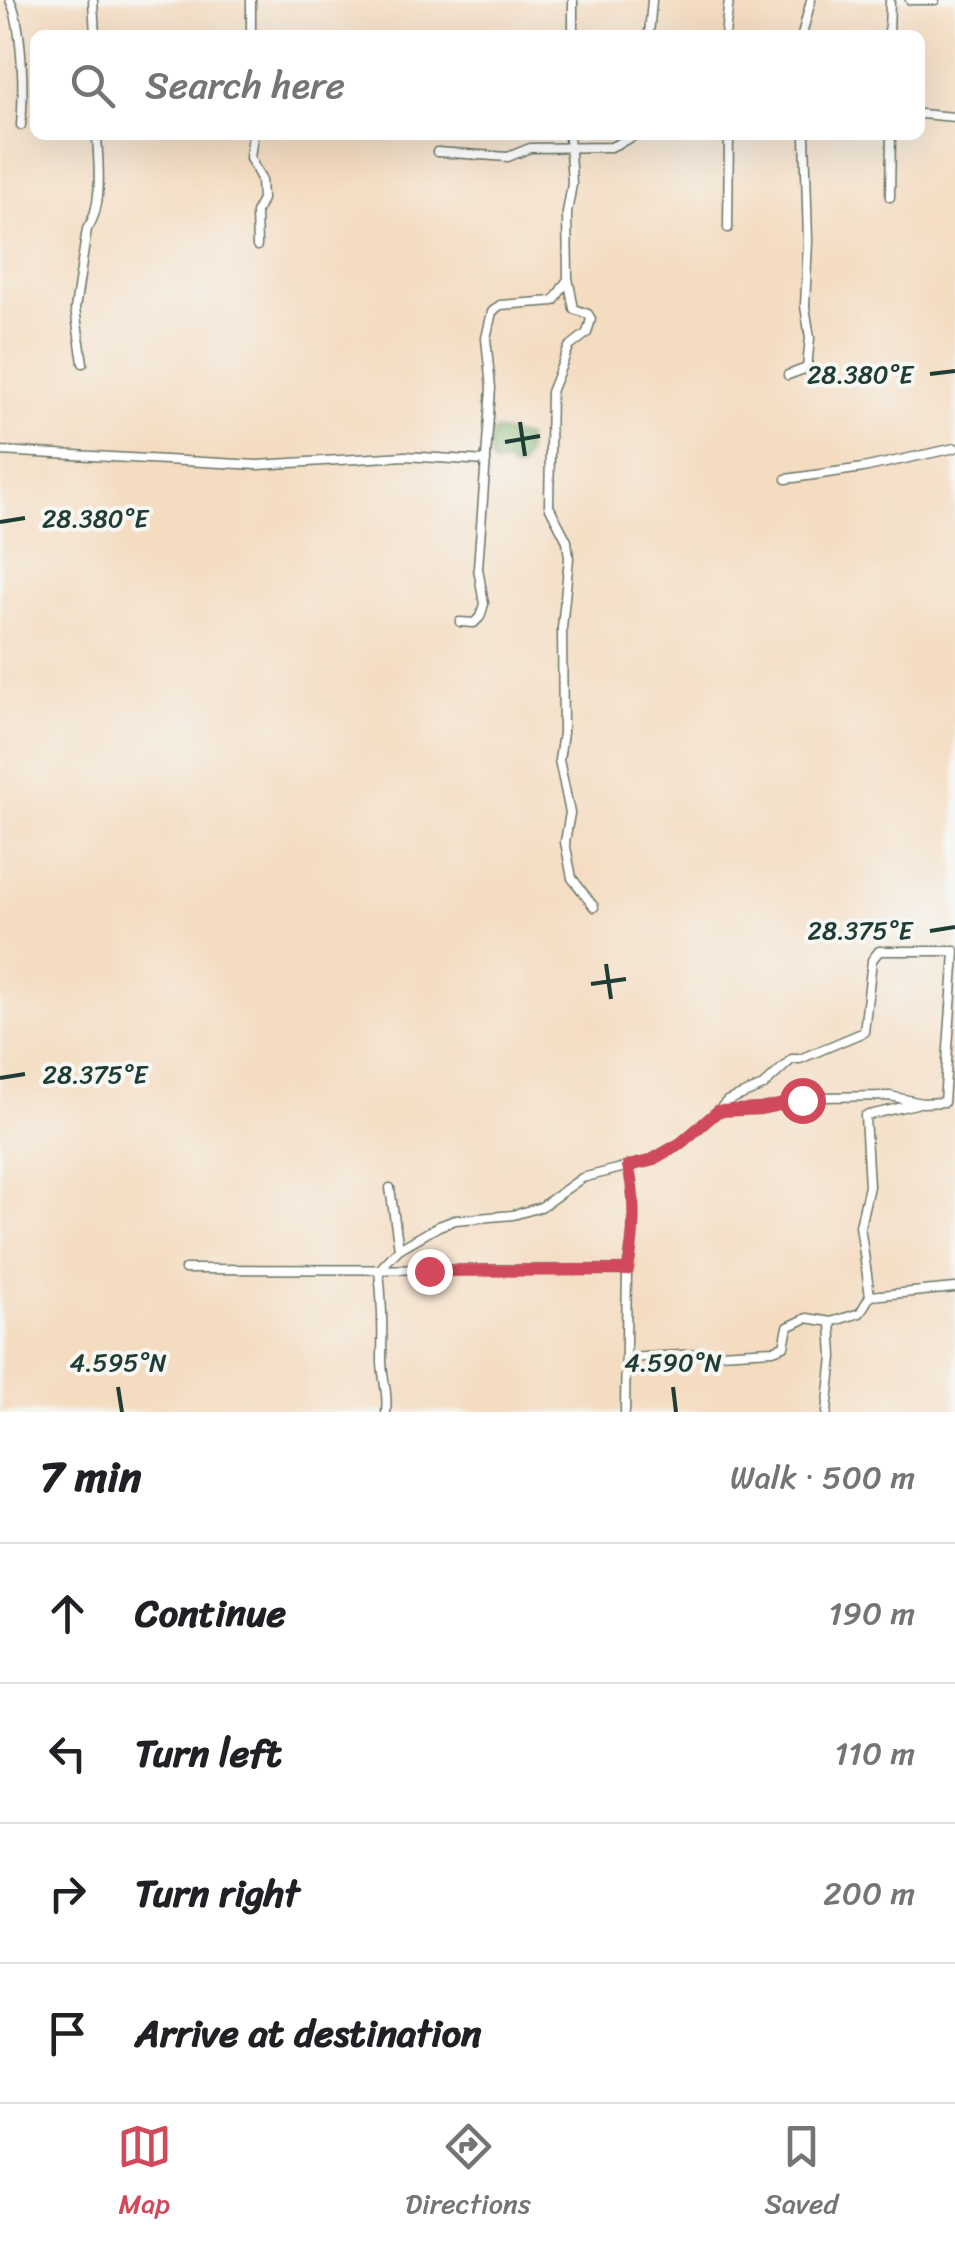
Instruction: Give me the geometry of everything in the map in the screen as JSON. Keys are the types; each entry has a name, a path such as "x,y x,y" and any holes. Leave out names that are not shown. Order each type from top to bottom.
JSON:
{"street":[{"path":"10,0 18,35 22,125"},
{"path":"93,0 95,30"},
{"path":"250,0 250,30"},
{"path":"573,0 573,30"},
{"path":"649,30 652,0"},
{"path":"726,30 728,0"},
{"path":"803,30 811,0"},
{"path":"890,0 890,30"},
{"path":"910,0 936,0"},
{"path":"925,114 955,117"},
{"path":"83,364 76,309 88,229 94,220 96,140"},
{"path":"252,140 250,158 261,179 262,199 256,213 258,246"},
{"path":"568,140 572,184 567,213 568,278 574,309 592,318 587,333 569,347 551,392 549,506 568,541 569,558 562,628 559,760 570,813 565,834 572,878 594,907"},
{"path":"437,152 508,157 530,148 611,147 626,140"},
{"path":"728,140 728,228"},
{"path":"788,375 807,368 810,338 805,306 805,140"},
{"path":"890,197 891,140"},
{"path":"460,622 474,623 484,604 478,568 491,388 486,338 492,312 500,305 554,301 568,278"},
{"path":"786,478 864,468 955,448"},
{"path":"0,450 258,465 404,456 486,461"},
{"path":"386,1412 388,1394 382,1360 378,1270 399,1249 455,1220 513,1216 541,1207 582,1178 650,1161 681,1143 728,1102 763,1086 792,1059 864,1032 872,960 879,951 955,952 944,1102 865,1116 870,1186 860,1226 870,1296 860,1314 831,1322 808,1318 788,1328 784,1346 773,1350 628,1358"},
{"path":"718,1111 760,1109 820,1098 890,1096 922,1103"},
{"path":"625,1412 634,1189 628,1166"},
{"path":"390,1188 399,1249"},
{"path":"185,1268 628,1270"},
{"path":"870,1296 955,1288"},
{"path":"827,1412 833,1357 831,1322"}],"green space":[{"path":"495,431 526,438 527,451 519,469 512,469 509,463 494,465 490,448"}],"route":[{"path":"429,1271 628,1270 634,1189 628,1166 650,1161 681,1143 718,1111 760,1109 802,1100"}]}
